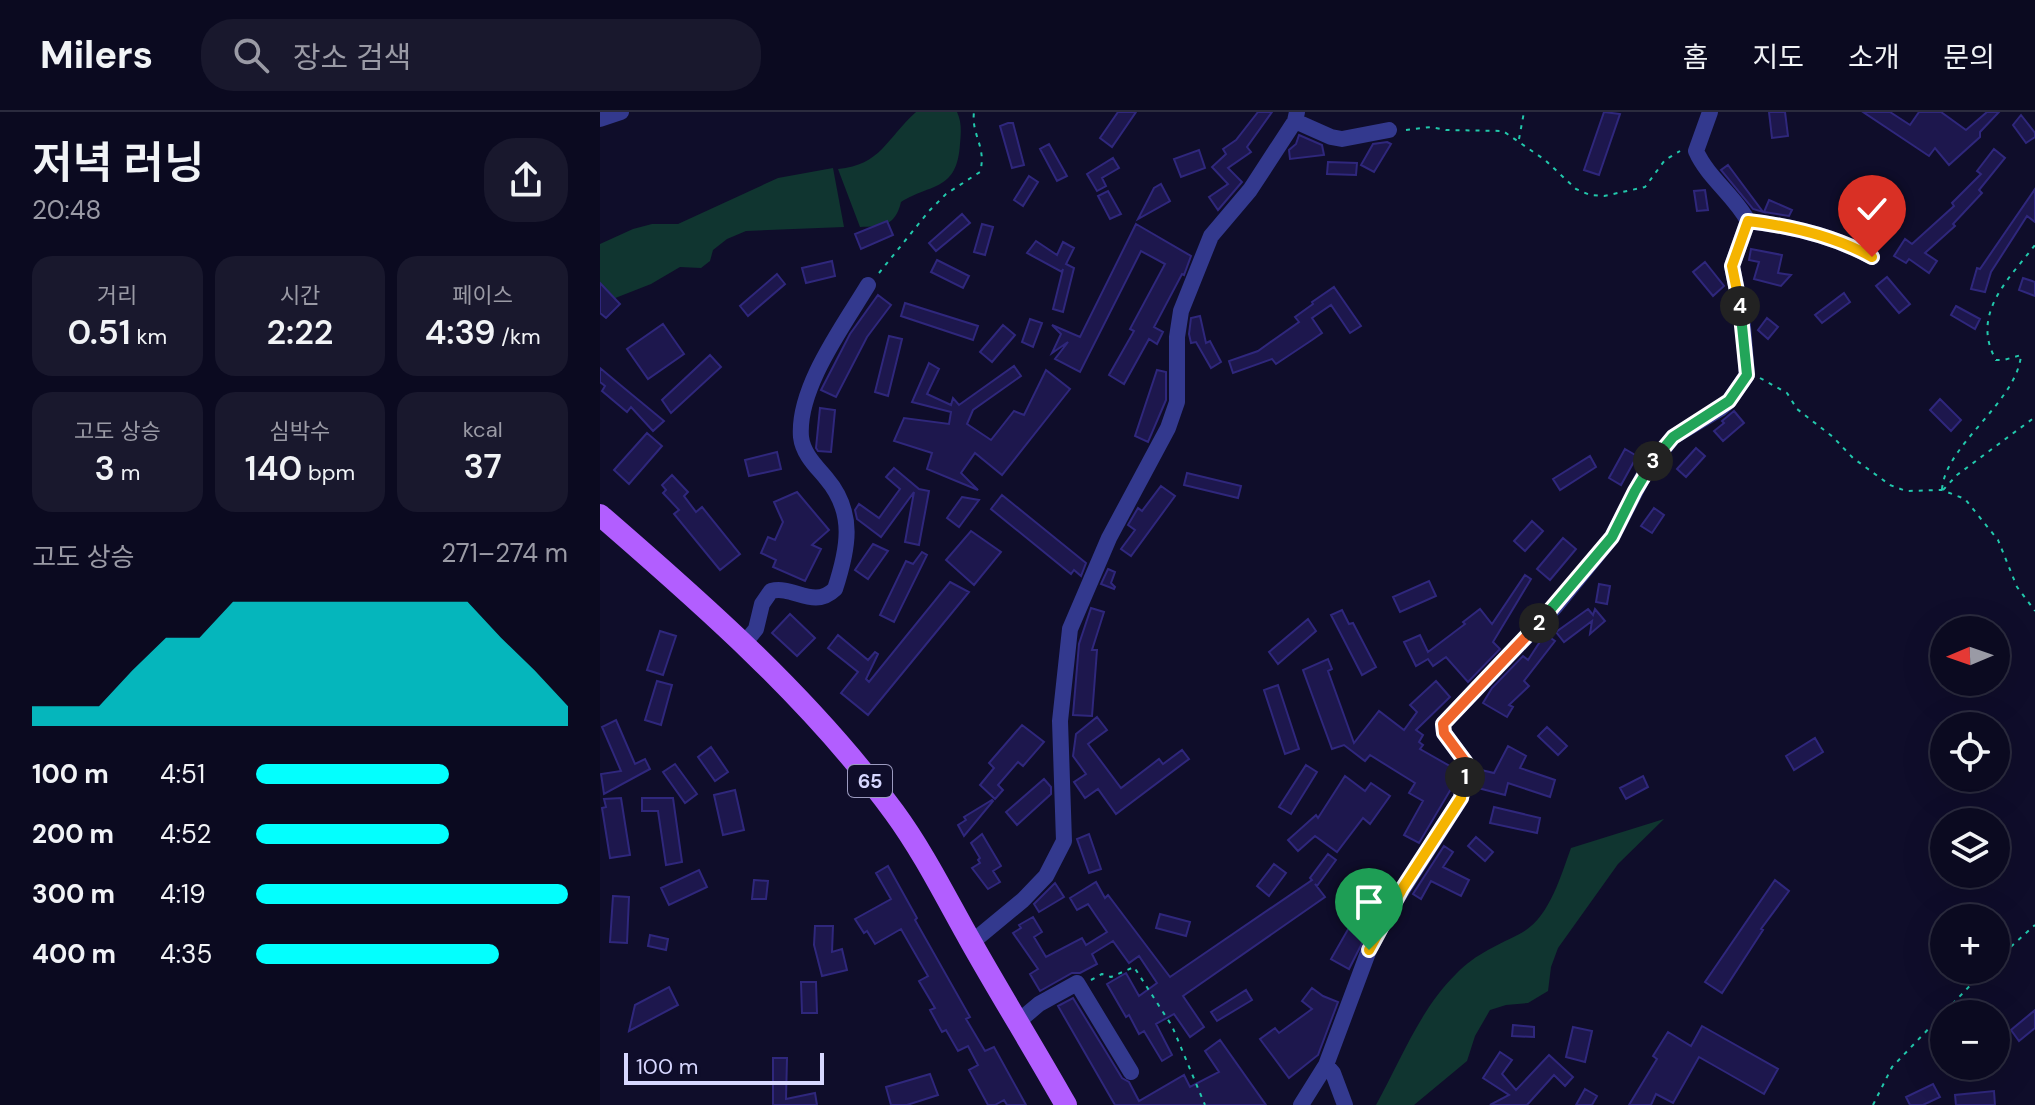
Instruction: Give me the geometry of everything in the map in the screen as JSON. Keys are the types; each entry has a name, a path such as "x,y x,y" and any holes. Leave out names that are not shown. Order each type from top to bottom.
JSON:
{"main road":[{"name":"65","path":"600,515 743,645 818,721 894,813 933,871 971,943 1066,1105"}],"street":[{"path":"600,119 621,112"},
{"path":"1710,112 1696,151 1702,164 1748,221 1794,228 1849,245 1872,257"},
{"path":"971,943 1023,900 1046,876 1064,841 1060,721 1070,629 1109,538 1168,428 1177,402 1177,337 1181,311 1211,236 1250,190 1296,116 1331,137 1342,139 1389,130"},
{"path":"1301,1105 1326,1065 1363,963 1402,889 1461,798 1467,764 1444,733 1443,724 1555,607 1612,537 1646,471 1673,437 1720,409 1747,375 1742,315 1732,266 1748,221"},
{"path":"743,645 756,629 762,604 771,591 779,589 811,599 822,598 835,589 846,542 844,505 838,492 805,451 802,418 815,378 868,285"},
{"path":"1019,1021 1039,1004 1077,983 1131,1072"},
{"path":"1326,1065 1333,1073 1345,1105"}],"path":[{"path":"868,285 891,261 929,211 946,194 980,172 983,151 975,130 974,112"},
{"path":"1519,140 1524,112"},
{"path":"1389,130 1431,127 1503,131 1519,140 1576,189 1590,195 1604,196 1645,187 1675,152 1687,149 1696,151"},
{"path":"1942,490 1943,479 1963,446 1998,402 2020,364 2021,355 1996,360 1989,348 1987,319 1990,305 2035,245"},
{"path":"1747,375 1763,379 1787,393 1797,409 1833,437 1853,458 1890,485 1906,491 1942,490 1965,499 1998,540 2017,587 2035,611"},
{"path":"1942,490 1957,475 2035,417"},
{"path":"2010,947 2035,925"},
{"path":"1080,987 1102,974 1111,977 1134,967 1172,1026 1205,1105"},
{"path":"1873,1105 1892,1067 1972,984"}],"green space":[{"path":"916,112 957,112 961,135 954,170 941,184 901,202 891,221 860,227 838,169 852,167 874,156"},
{"path":"833,168 844,227 746,231 727,239 713,250 710,261 701,268 680,267 651,284 600,304 600,244 652,224 678,224 778,178"},
{"path":"1664,819 1618,864 1558,948 1551,967 1548,991 1528,1003 1490,1010 1475,1036 1467,1061 1414,1105 1376,1105 1421,1019 1443,988 1472,960 1532,925 1547,906 1571,848"}],"building":[{"path":"1118,112 1136,112 1112,147 1100,138"},
{"path":"1258,112 1272,112 1247,147 1251,152 1228,168 1242,182 1218,210 1209,197 1228,184 1212,167 1226,154 1223,149 1236,140"},
{"path":"1604,112 1620,114 1599,175 1584,170"},
{"path":"1769,112 1785,112 1788,136 1772,138"},
{"path":"1863,112 1890,112 1910,125 1919,112 1941,112 1966,130 1987,112 1999,112 1980,132 1980,137 1949,165 1935,148 1929,156"},
{"path":"2021,115 2035,133 2035,137 2026,143 2013,125"},
{"path":"1013,123 1024,165 1012,168 1000,126"},
{"path":"1299,135 1322,145 1324,155 1290,159 1289,150 1296,144"},
{"path":"1049,144 1067,176 1057,181 1040,149"},
{"path":"1373,144 1391,144 1374,172 1361,165"},
{"path":"1994,149 2005,158 1979,190 1982,193 1953,224 1955,226 1925,253 1937,261 1929,273 1909,259 1906,263 1894,256 1905,239 1912,244 1954,206 1952,203 1981,174 1977,171"},
{"path":"1199,150 1205,168 1181,177 1174,159"},
{"path":"1113,158 1119,168 1102,178 1106,186 1097,191 1087,174"},
{"path":"1328,162 1357,163 1356,175 1327,174"},
{"path":"1728,165 1763,212 1753,209 1721,170"},
{"path":"1029,176 1038,182 1023,206 1014,200"},
{"path":"1161,184 1170,201 1138,219 1154,188"},
{"path":"2035,189 2035,222 2027,216 1991,272 1985,292 1971,289 1977,268 1980,269"},
{"path":"1705,190 1708,210 1697,211 1694,191"},
{"path":"1108,191 1121,214 1110,219 1098,196"},
{"path":"1769,200 1792,210 1789,216 1764,212"},
{"path":"962,214 970,223 936,251 929,243"},
{"path":"887,221 893,235 861,249 855,234"},
{"path":"982,224 993,227 985,255 974,252"},
{"path":"1136,224 1191,256 1184,275 1154,327 1163,332 1157,344 1149,339 1124,384 1109,375 1134,331 1130,329 1165,264 1141,251 1080,372 1055,359 1068,342 1052,353 1061,334 1052,325 1080,337"},
{"path":"1036,241 1057,255 1063,242 1074,248 1066,264 1074,268 1063,312 1053,309 1063,269 1062,272 1027,253"},
{"path":"1751,249 1782,255 1778,273 1791,275 1781,286 1754,279 1759,262 1749,260"},
{"path":"937,260 969,276 963,288 931,272"},
{"path":"832,261 835,276 806,283 802,268"},
{"path":"1705,262 1724,286 1713,296 1693,272"},
{"path":"777,274 785,284 748,316 740,306"},
{"path":"1887,277 1910,304 1899,313 1876,286"},
{"path":"2023,278 2035,282 2035,296 2019,290"},
{"path":"600,283 620,304 606,318 600,313"},
{"path":"1334,287 1361,326 1350,333 1331,305 1312,318 1322,333 1312,340 1276,364 1272,359 1233,373 1229,361 1258,351 1299,322 1295,317"},
{"path":"1844,293 1850,302 1822,323 1815,315"},
{"path":"878,295 891,305 867,337 836,397 821,390 850,334"},
{"path":"905,303 978,326 973,340 901,316"},
{"path":"1956,306 1980,319 1975,329 1951,315"},
{"path":"1200,316 1206,343 1210,341 1221,362 1211,368 1196,342 1191,343 1189,334 1191,318"},
{"path":"1767,318 1778,327 1768,339 1758,330"},
{"path":"1030,319 1042,323 1033,347 1022,342"},
{"path":"663,324 684,354 648,379 627,349"},
{"path":"1003,325 1015,335 992,362 980,352"},
{"path":"889,336 902,339 888,396 875,392"},
{"path":"710,355 721,367 671,413 662,400"},
{"path":"929,363 939,369 927,394 951,405 953,398 959,405 1014,366 1021,376 973,410 967,424 991,440 1014,411 1024,415 1046,370 1070,389 1002,475 975,453 961,473 978,490 927,469 932,453 894,441 904,418 949,424 951,412 912,402"},
{"path":"600,368 664,421 653,431 631,407 627,412 602,391 605,386 600,382"},
{"path":"1157,370 1166,372 1166,400 1148,442 1135,436"},
{"path":"1940,399 1961,420 1951,431 1930,410"},
{"path":"820,408 835,410 831,452 816,448"},
{"path":"1734,411 1744,423 1723,441 1714,431"},
{"path":"647,433 662,446 629,484 614,470"},
{"path":"1696,448 1705,456 1686,477 1677,469"},
{"path":"1625,449 1637,456 1621,485 1609,478"},
{"path":"777,452 781,469 749,476 745,460"},
{"path":"1590,456 1596,467 1560,490 1553,479"},
{"path":"894,468 919,489 929,491 919,545 905,542 914,492 881,537 857,519 855,510 859,504 879,518 900,489 886,477"},
{"path":"1187,473 1241,486 1238,498 1184,485"},
{"path":"672,475 688,492 684,496 696,512 702,507 740,554 720,570 674,514 679,510 663,493 666,490 662,485"},
{"path":"1161,486 1175,496 1131,556 1121,549 1135,530 1128,525 1138,508 1142,511"},
{"path":"797,492 829,530 812,545 821,549 805,581 773,567 776,560 761,553 768,537 775,540 783,522 774,502"},
{"path":"1002,495 1086,563 1081,576 1074,570 1071,574 991,509"},
{"path":"962,497 979,500 959,527 947,518"},
{"path":"1654,508 1664,515 1652,533 1641,526"},
{"path":"1532,521 1543,531 1525,551 1514,541"},
{"path":"971,531 1001,552 974,585 946,560"},
{"path":"1563,538 1576,549 1550,580 1537,569"},
{"path":"873,544 888,551 868,579 855,570"},
{"path":"922,552 927,555 894,622 880,615 906,561 913,564"},
{"path":"1108,569 1115,572 1111,583 1114,589 1101,584"},
{"path":"1525,575 1531,579 1493,642 1500,649 1468,682 1446,657 1433,666 1428,659 1416,666 1404,642 1420,635 1428,652 1480,609 1492,624"},
{"path":"1429,581 1436,596 1400,612 1393,597"},
{"path":"950,582 969,592 868,715 841,693 858,672 828,648 838,635 868,660 875,652 878,654 866,679 869,682"},
{"path":"1599,584 1610,586 1607,604 1596,602"},
{"path":"1091,608 1104,612 1092,650 1097,650 1092,716 1073,715 1079,644"},
{"path":"1588,609 1593,615 1595,609 1605,621 1590,634 1592,621 1564,642 1556,632"},
{"path":"1342,610 1349,624 1353,623 1376,667 1362,675 1331,615"},
{"path":"790,614 815,638 797,656 772,633"},
{"path":"1308,619 1316,631 1278,664 1269,652"},
{"path":"660,631 676,636 663,675 647,670"},
{"path":"1545,634 1555,641 1524,681 1529,686 1509,705 1513,707 1507,717 1483,703 1492,688 1523,656 1528,660"},
{"path":"1328,659 1332,669 1328,671 1354,743 1379,711 1404,730 1417,712 1410,705 1436,681 1450,697 1416,730 1423,735 1419,742 1423,745 1420,749 1455,769 1451,789 1419,843 1404,835 1423,801 1409,793 1415,783 1370,755 1365,761 1344,745 1332,749 1303,670"},
{"path":"657,681 672,685 661,725 645,720"},
{"path":"1278,685 1299,749 1285,754 1264,690"},
{"path":"1097,717 1107,730 1088,744 1121,788 1159,759 1163,764 1182,750 1189,759 1116,814 1098,789 1085,798 1074,782 1086,774 1073,756 1076,734"},
{"path":"616,720 635,764 645,759 650,769 604,794 601,774 621,771 602,727"},
{"path":"1022,725 1044,742 1023,766 1018,762 998,785 1003,790 995,799 980,785 994,768 989,763"},
{"path":"1547,727 1567,746 1558,755 1538,736"},
{"path":"1815,738 1823,752 1794,770 1786,756"},
{"path":"1508,746 1526,756 1520,768 1555,780 1550,797 1508,783 1505,795 1474,787 1477,769 1494,773"},
{"path":"711,747 728,772 715,781 698,757"},
{"path":"675,764 697,794 685,803 663,772"},
{"path":"1306,765 1317,772 1291,814 1279,807"},
{"path":"1345,776 1365,791 1371,783 1390,796 1370,824 1363,818 1337,852 1315,836 1298,851 1288,840 1316,815 1318,818"},
{"path":"1643,776 1648,787 1626,799 1620,788"},
{"path":"1044,779 1051,787 1051,794 1017,825 1006,812"},
{"path":"735,790 744,830 723,835 714,795"},
{"path":"621,798 630,855 610,858 602,808 606,807 604,799"},
{"path":"642,798 673,798 682,862 666,865 658,811 642,811"},
{"path":"992,800 964,836 958,825 966,820 964,817"},
{"path":"1494,807 1540,818 1537,833 1490,823"},
{"path":"982,834 1001,866 993,871 1000,882 988,889 972,868 980,863 980,858 971,843"},
{"path":"1089,834 1101,869 1089,873 1077,839"},
{"path":"1476,837 1493,852 1485,861 1468,846"},
{"path":"1444,846 1453,852 1443,867 1469,880 1461,896 1431,881 1421,899 1413,894"},
{"path":"1328,854 1336,860 1317,886 1315,884 1325,897 1183,996 1204,1027 1190,1037 1174,1014 1156,1024 1172,1055 1162,1061 1144,1031 1139,1034 1129,1015 1126,1017 1107,984 1126,973 1139,996 1157,983 1139,956 1129,963 1113,941 1092,954 1097,964 1080,973 1072,973 1040,991 1030,974 1038,969 1013,933 1021,928 1019,925 1033,917 1042,932 1034,937 1046,957 1082,938 1086,945 1107,932 1088,904 1077,910 1070,898 1096,882 1105,898 1108,895 1170,977 1312,880 1310,878"},
{"path":"1274,864 1286,873 1269,896 1257,886"},
{"path":"888,866 970,1017 966,1019 985,1051 994,1047 1026,1105 1007,1105 1004,1100 988,1105 969,1070 978,1065 968,1046 958,1051 946,1030 942,1032 930,1010 935,1008 919,981 928,976 901,929 875,944 855,919 891,899 876,873"},
{"path":"699,870 707,887 669,905 661,888"},
{"path":"754,880 768,881 766,899 752,899"},
{"path":"1775,880 1789,891 1761,929 1722,993 1705,982"},
{"path":"1055,883 1064,897 1039,912 1034,904"},
{"path":"1374,884 1388,892 1349,969 1331,959"},
{"path":"613,896 629,897 627,943 610,942"},
{"path":"1160,914 1190,922 1186,936 1156,928"},
{"path":"815,926 833,926 832,952 842,949 847,970 822,976 814,945"},
{"path":"650,935 668,939 666,950 648,946"},
{"path":"801,982 816,982 817,1013 802,1013"},
{"path":"669,987 678,1005 629,1031 635,1005"},
{"path":"1312,988 1338,1002 1318,1055 1289,1078 1260,1039 1275,1028 1279,1033 1312,1009 1302,1001"},
{"path":"1246,990 1252,1000 1217,1021 1211,1012"},
{"path":"1073,998 1139,1101 1184,1075 1190,1087 1219,1072 1205,1051 1220,1040 1266,1105 1115,1105 1058,1006"},
{"path":"2035,1010 2035,1028 2019,1041 2011,1030"},
{"path":"1513,1025 1534,1027 1534,1037 1512,1036"},
{"path":"1702,1026 1778,1069 1764,1094 1699,1057 1673,1103 1656,1094 1651,1105 1629,1105 1657,1059 1653,1056 1668,1032 1691,1046"},
{"path":"1573,1027 1592,1031 1585,1062 1566,1057"},
{"path":"1500,1052 1512,1060 1502,1074 1516,1090 1549,1055 1573,1077 1565,1086 1554,1075 1527,1105 1490,1105 1509,1095 1483,1078"},
{"path":"773,1058 787,1058 786,1099 815,1093 817,1105 773,1105"},
{"path":"930,1074 938,1095 907,1105 891,1105 886,1087"},
{"path":"1933,1084 1940,1097 1923,1105 1910,1105 1906,1097"},
{"path":"1585,1089 1597,1096 1592,1105 1576,1105"},
{"path":"1994,1091 1995,1105 1956,1105 1955,1095"}],"route":[{"path":"1369,950 1402,889 1461,798 1467,764 1444,733 1443,724 1555,607 1612,537 1646,471 1673,437 1720,409 1747,375 1742,315 1732,266 1748,221 1783,225 1849,245 1872,257"}]}
